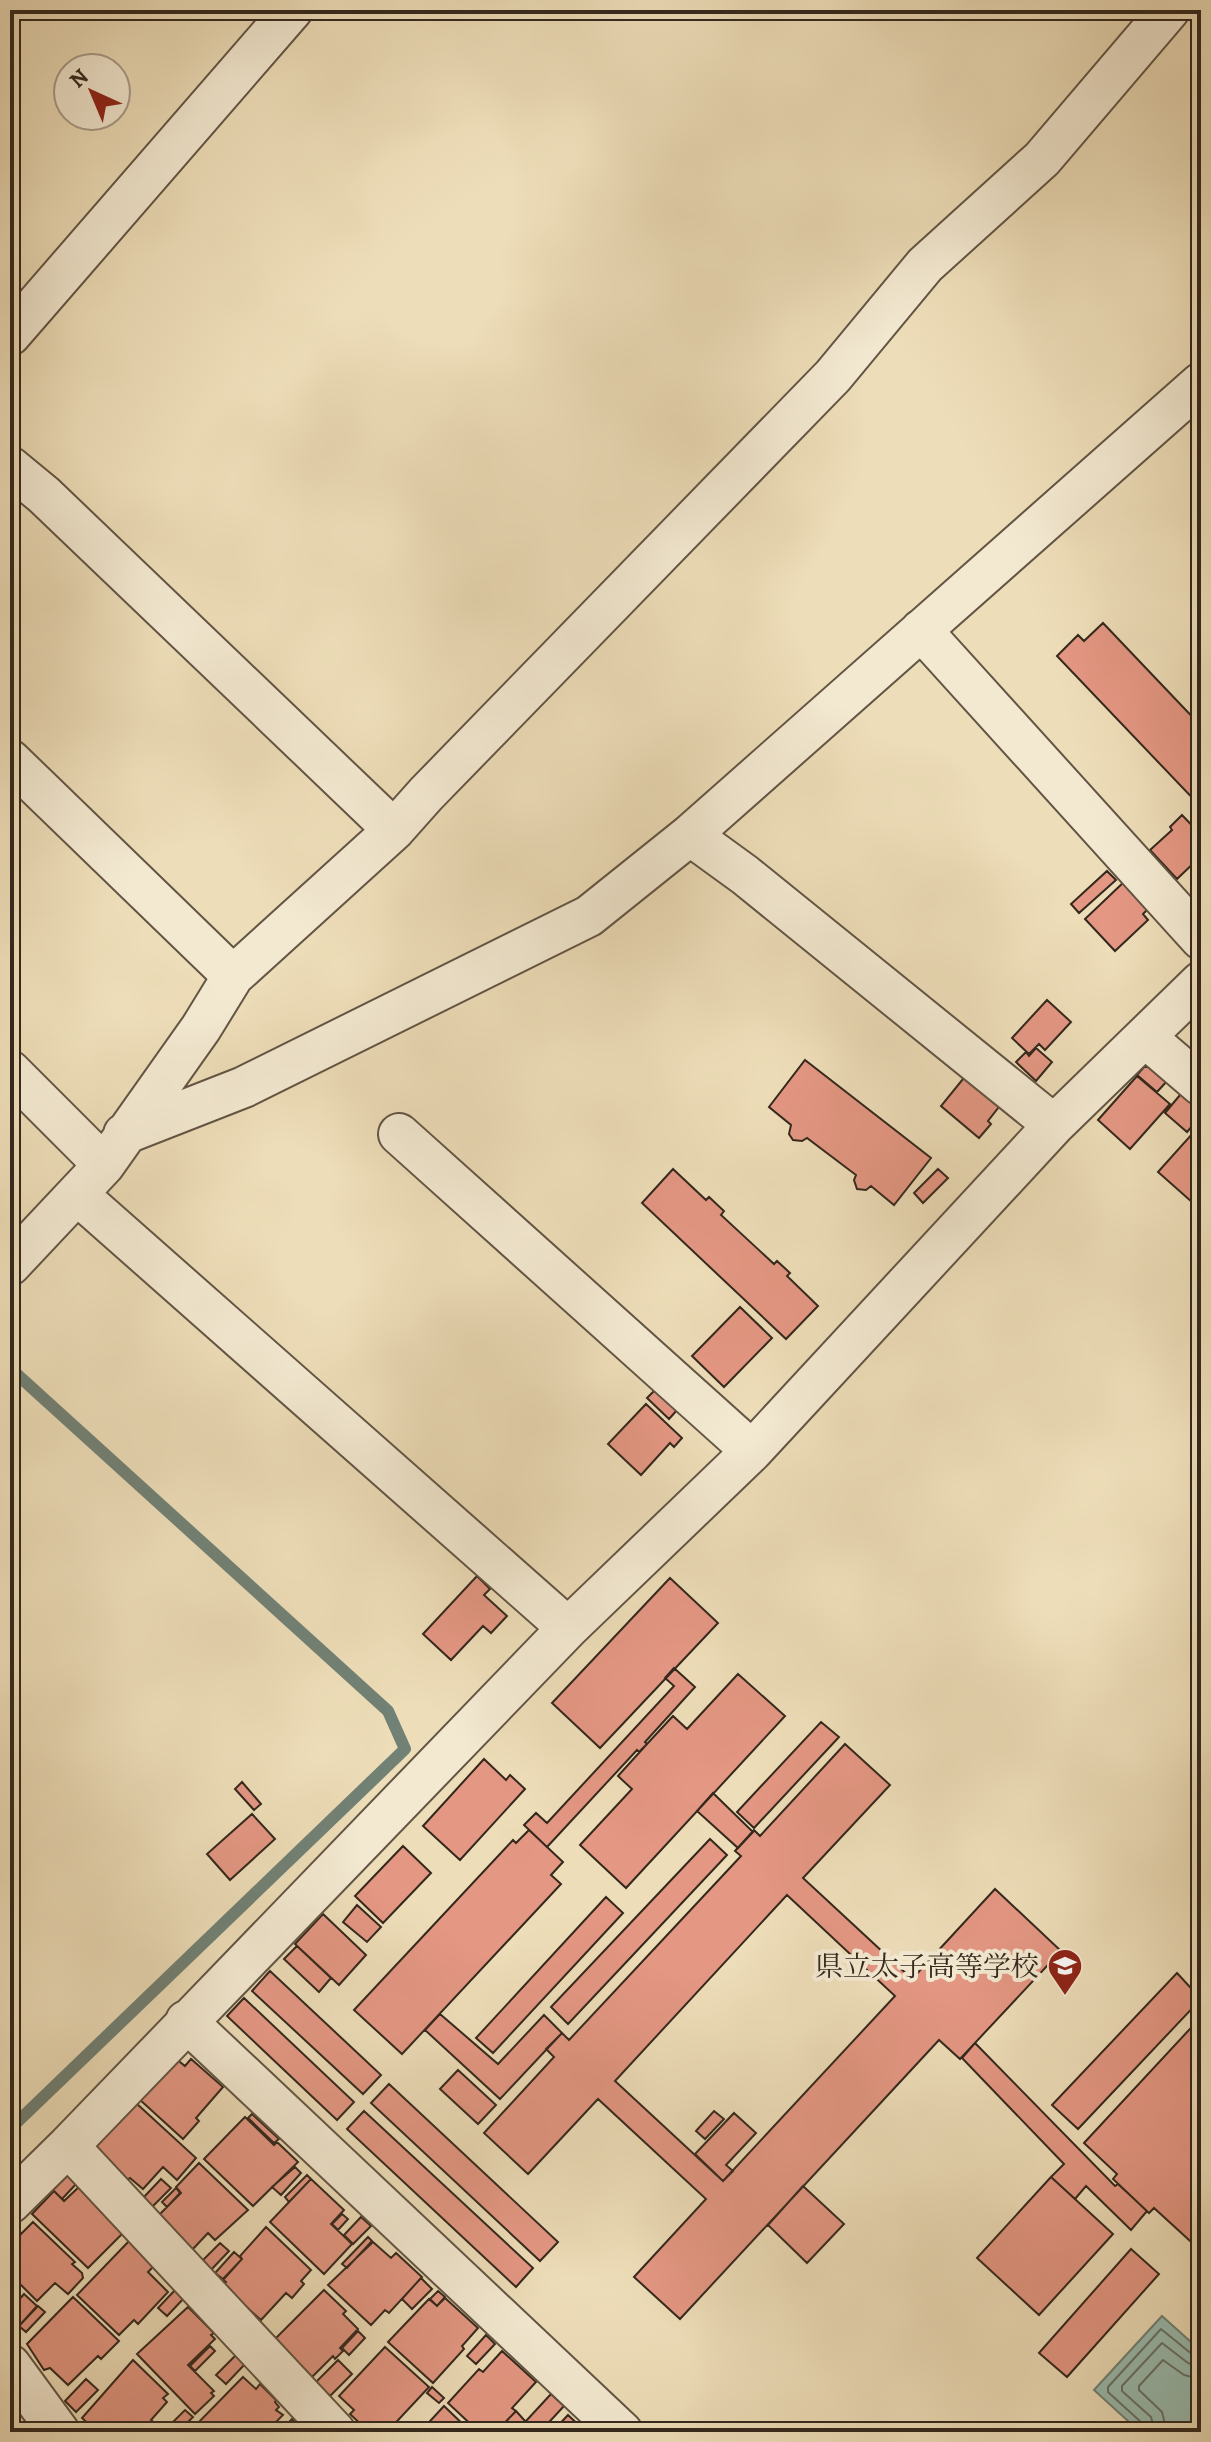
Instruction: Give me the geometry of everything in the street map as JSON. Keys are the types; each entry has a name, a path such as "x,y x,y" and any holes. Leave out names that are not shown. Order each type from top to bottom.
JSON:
{"street":[{"path":"10,335 292,10"},
{"path":"10,1265 78,1195 114,1150 201,1028 233,976 394,830 833,376 925,265 1042,159 1169,10"},
{"path":"114,1150 589,916 690,835 1201,383"},
{"path":"10,467 44,495 394,830"},
{"path":"921,630 1201,939"},
{"path":"10,760 233,976"},
{"path":"690,835 745,875 1054,1125"},
{"path":"10,2203 568,1628 752,1451 1054,1125 1201,982"},
{"path":"1145,1037 1201,1085"},
{"path":"10,1071 114,1150"},
{"path":"399,1134 752,1451"},
{"path":"78,1195 568,1628"},
{"path":"186,2021 622,2432"},
{"path":"68,2146 335,2432"},
{"path":"10,2365 59,2432"}],"water":[{"path":"1162,2316 1201,2351 1201,2432 1140,2432 1094,2390"}],"building":[{"path":"1103,623 1201,726 1201,807 1057,656 1078,635 1084,641"},
{"path":"1182,815 1201,835 1201,856 1177,879 1150,850 1172,830 1170,827"},
{"path":"1107,871 1116,880 1079,913 1071,904"},
{"path":"1126,880 1150,907 1143,914 1148,920 1115,951 1085,919"},
{"path":"1047,1000 1071,1022 1045,1050 1039,1044 1029,1054 1012,1038"},
{"path":"1036,1048 1052,1062 1036,1081 1016,1062 1026,1052 1029,1056"},
{"path":"805,1060 931,1158 894,1205 871,1186 866,1190 857,1189 856,1175 807,1138 793,1140 789,1134 791,1125 769,1107"},
{"path":"1144,1067 1151,1067 1167,1081 1157,1092 1137,1075"},
{"path":"967,1074 1002,1103 979,1138 941,1106"},
{"path":"1137,1076 1170,1104 1130,1149 1098,1120"},
{"path":"1185,1089 1201,1103 1201,1116 1187,1132 1165,1113"},
{"path":"1201,1124 1201,1210 1158,1172"},
{"path":"673,1169 706,1200 709,1197 724,1211 721,1215 774,1264 777,1261 790,1273 787,1276 818,1306 786,1339 642,1203"},
{"path":"938,1169 948,1178 923,1203 914,1193"},
{"path":"740,1307 772,1338 724,1387 692,1356"},
{"path":"656,1389 678,1409 669,1419 647,1398"},
{"path":"646,1404 682,1438 674,1447 670,1443 641,1475 608,1444"},
{"path":"477,1576 490,1589 484,1595 507,1616 491,1633 483,1626 451,1660 423,1634"},
{"path":"670,1578 718,1623 600,1748 552,1703"},
{"path":"674,1668 695,1687 645,1742 647,1744 639,1752 637,1750 547,1847 524,1825 536,1813 547,1823 674,1686 665,1678"},
{"path":"738,1674 785,1716 626,1888 580,1845 632,1789 618,1776 647,1744 673,1716 687,1729"},
{"path":"821,1722 839,1737 754,1828 737,1812"},
{"path":"845,1744 890,1785 803,1878 912,1979 995,1889 1061,1951 960,2059 939,2040 680,2319 634,2277 706,2199 598,2099 528,2174 484,2133 554,2057 546,2049 562,2033 569,2040 741,1856 735,1851 754,1830 760,1836","holes":["787,1895 895,1996 723,2181 615,2081"]},
{"path":"484,1759 506,1780 510,1775 525,1789 460,1860 423,1826"},
{"path":"242,1782 261,1804 254,1810 235,1789"},
{"path":"713,1793 753,1832 738,1848 697,1811"},
{"path":"252,1814 275,1839 230,1880 207,1854"},
{"path":"529,1830 563,1862 551,1875 561,1884 402,2054 354,2010 513,1840 516,1843"},
{"path":"710,1839 727,1855 568,2024 551,2007"},
{"path":"403,1846 431,1873 383,1923 355,1896"},
{"path":"606,1897 623,1913 493,2053 476,2038"},
{"path":"357,1905 381,1927 367,1942 343,1922"},
{"path":"323,1914 366,1955 339,1985 295,1944"},
{"path":"297,1946 331,1978 319,1992 284,1959"},
{"path":"270,1971 381,2075 363,2094 252,1991"},
{"path":"1177,1973 1201,1999 1078,2129 1052,2105"},
{"path":"244,1998 354,2102 337,2120 227,2016"},
{"path":"440,2014 498,2064 544,2015 562,2033 500,2099 425,2030"},
{"path":"1201,2017 1201,2251 1154,2208 1149,2213 1113,2179 1117,2174 1084,2143"},
{"path":"975,2043 1115,2186 1118,2184 1147,2211 1131,2230 1086,2186 1075,2199 1051,2177 1064,2164 962,2058"},
{"path":"175,2058 185,2066 191,2059 223,2087 196,2118 199,2121 183,2139 139,2099"},
{"path":"458,2070 496,2105 478,2124 440,2089"},
{"path":"389,2084 558,2242 540,2261 371,2103"},
{"path":"136,2103 196,2158 177,2180 163,2167 143,2189 130,2178 126,2181 92,2150"},
{"path":"364,2111 533,2268 516,2287 347,2129"},
{"path":"714,2111 724,2119 705,2139 696,2131"},
{"path":"734,2113 756,2133 726,2165 733,2171 723,2181 695,2154"},
{"path":"252,2114 279,2139 274,2143 248,2118"},
{"path":"245,2117 274,2145 277,2142 298,2162 253,2206 204,2159"},
{"path":"199,2163 248,2210 215,2240 208,2233 192,2250 157,2217 181,2193 176,2187"},
{"path":"295,2167 301,2173 281,2195 272,2187"},
{"path":"68,2174 77,2183 62,2199 53,2190"},
{"path":"307,2175 311,2179 289,2202 285,2197"},
{"path":"1051,2177 1113,2234 1039,2315 977,2258"},
{"path":"161,2179 171,2188 152,2207 143,2198"},
{"path":"311,2179 344,2210 331,2224 352,2244 324,2274 270,2222"},
{"path":"80,2186 125,2231 88,2268 32,2214 54,2191 64,2201"},
{"path":"803,2186 844,2224 807,2263 768,2225"},
{"path":"176,2188 180,2193 167,2207 162,2202"},
{"path":"342,2214 348,2219 338,2230 332,2224"},
{"path":"361,2217 371,2226 353,2244 344,2235"},
{"path":"33,2222 75,2262 72,2264 82,2273 83,2278 68,2294 55,2283 37,2301 10,2274 10,2239 18,2231 21,2234"},
{"path":"266,2227 311,2270 292,2298 286,2293 261,2320 223,2286 226,2282 223,2280"},
{"path":"368,2237 372,2241 347,2268 342,2264"},
{"path":"131,2239 156,2264 148,2272 168,2292 138,2324 134,2320 119,2335 77,2295"},
{"path":"373,2242 391,2258 396,2253 422,2277 389,2313 385,2310 371,2325 328,2285"},
{"path":"220,2243 229,2251 209,2272 200,2263"},
{"path":"1131,2249 1159,2274 1067,2377 1039,2353"},
{"path":"234,2252 242,2259 223,2279 215,2273"},
{"path":"421,2278 432,2289 412,2309 402,2299"},
{"path":"177,2288 186,2296 167,2316 158,2308"},
{"path":"324,2290 346,2311 343,2314 358,2329 340,2348 343,2351 335,2359 333,2356 312,2377 275,2339"},
{"path":"438,2291 445,2297 437,2306 430,2299"},
{"path":"24,2294 37,2306 19,2326 10,2319 10,2310"},
{"path":"73,2297 119,2341 68,2385 50,2368 44,2370 27,2344"},
{"path":"445,2298 478,2328 462,2346 464,2349 433,2383 388,2342 429,2299 437,2306"},
{"path":"38,2306 45,2312 26,2332 19,2326"},
{"path":"188,2307 214,2333 211,2335 215,2339 188,2365 214,2391 211,2393 214,2396 195,2414 137,2354"},
{"path":"358,2331 365,2338 349,2355 342,2348"},
{"path":"486,2335 495,2344 476,2364 467,2356"},
{"path":"210,2346 215,2351 195,2371 190,2366"},
{"path":"385,2347 429,2387 387,2432 369,2432 350,2414 354,2410 339,2396"},
{"path":"502,2351 536,2382 512,2408 516,2411 496,2432 479,2432 448,2403 479,2369 483,2372"},
{"path":"237,2354 246,2363 226,2384 216,2375"},
{"path":"133,2360 168,2394 163,2398 167,2402 151,2420 157,2425 150,2432 97,2432 82,2418"},
{"path":"338,2360 352,2374 330,2396 316,2382"},
{"path":"243,2377 256,2389 260,2384 276,2400 279,2407 276,2410 283,2415 266,2432 191,2430"},
{"path":"86,2379 98,2390 76,2412 65,2401"},
{"path":"432,2387 444,2398 439,2403 427,2393"},
{"path":"551,2394 564,2406 537,2432 526,2421"},
{"path":"444,2406 471,2432 420,2432"},
{"path":"185,2410 193,2417 181,2429 173,2422"},
{"path":"516,2411 526,2422 517,2432 496,2432"},
{"path":"568,2415 586,2432 552,2432"},
{"path":"292,2419 300,2428 297,2432 280,2432"}],"waterway":[{"path":"10,1368 388,1711 405,1749 10,2129"}],"place":[{"name":"県立太子高等学校","path":"1065,1997"}]}
